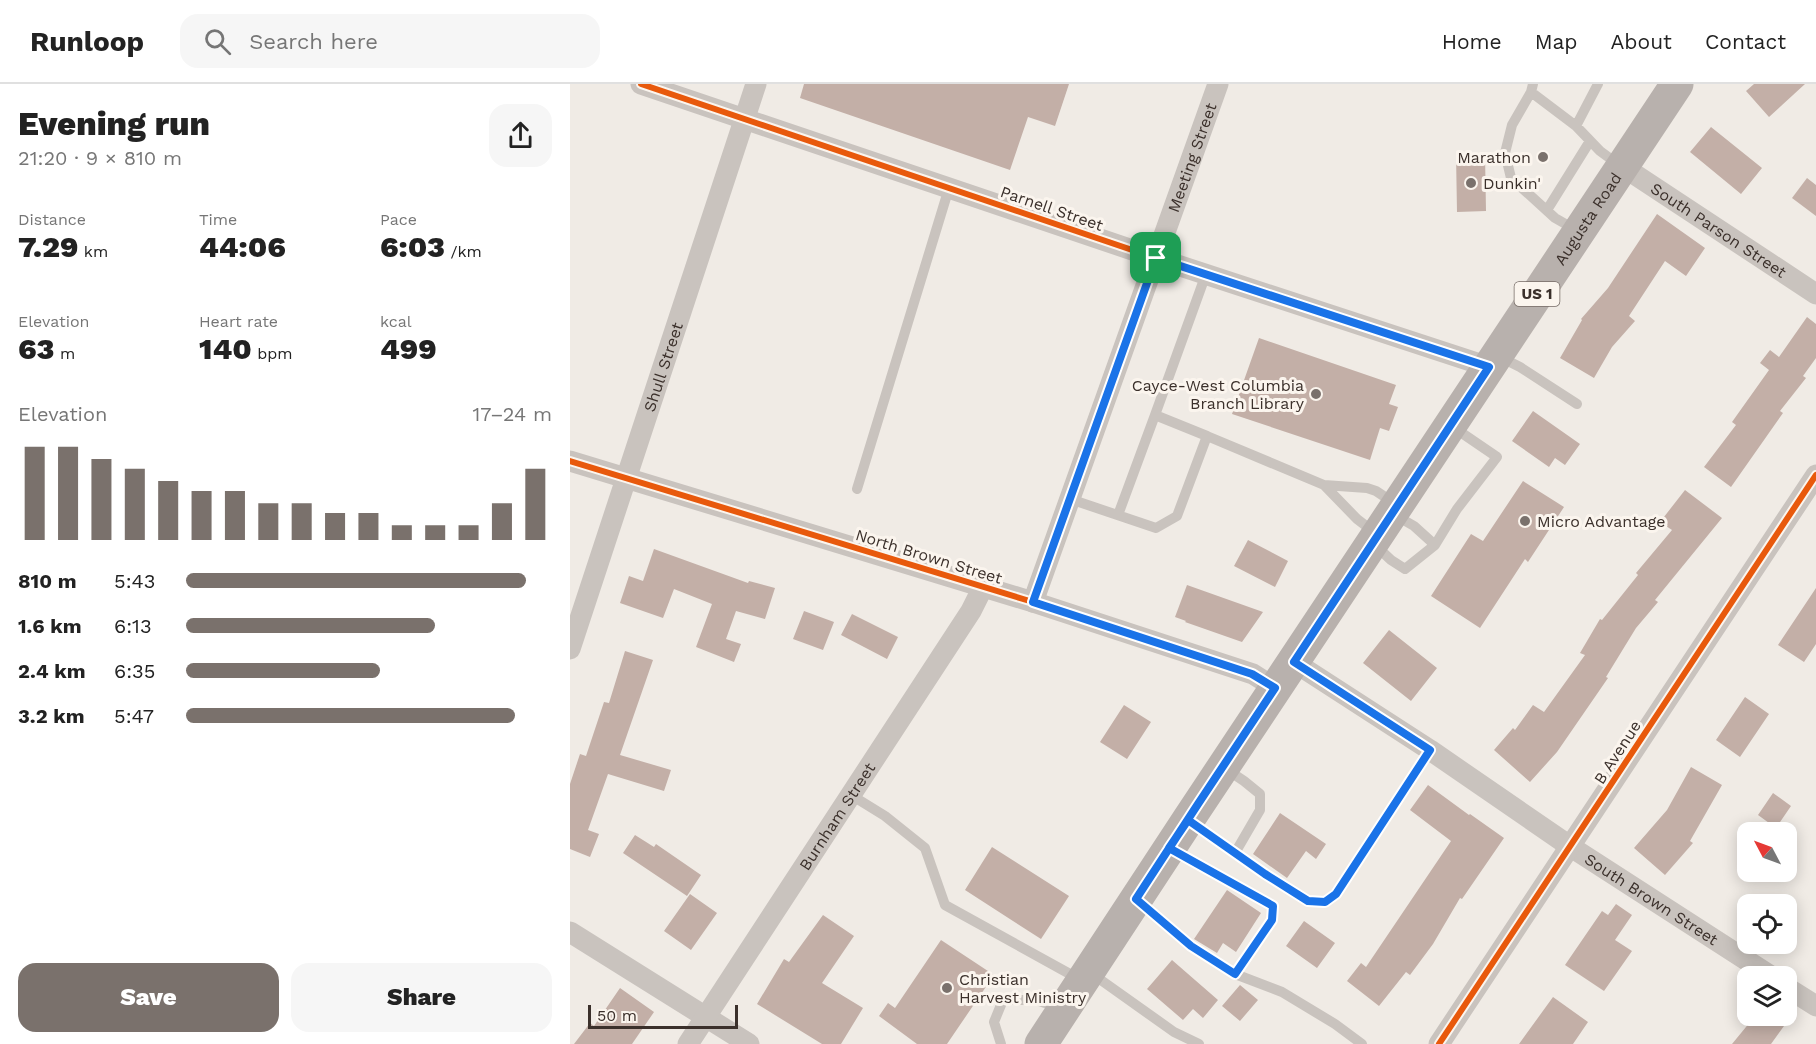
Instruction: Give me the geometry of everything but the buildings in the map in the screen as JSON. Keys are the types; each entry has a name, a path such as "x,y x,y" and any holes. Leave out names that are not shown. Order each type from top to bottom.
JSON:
{"main road":[{"name":"Augusta Road","path":"1041,1044 1675,84"}],"street":[{"name":"Parnell Street","path":"641,84 1156,258 1493,361"},
{"name":"Shull Street","path":"570,649 756,84"},
{"name":"Meeting Street","path":"1033,602 1218,84"},
{"name":"South Parson Street","path":"1622,166 1816,294"},
{"name":"North Brown Street","path":"570,461 1033,602 1252,674 1275,688"},
{"name":"B Avenue","path":"1439,1044 1816,475"},
{"name":"Burnham Street","path":"688,1044 971,611 983,587"},
{"name":"South Brown Street","path":"1294,662 1430,750 1571,847 1755,966"},
{"path":"570,932 749,1044"},
{"path":"1797,994 1816,1006"}],"lane":[{"path":"1576,126 1598,84"},
{"path":"1579,232 1555,218 1511,178 1505,153 1512,125 1532,88 1576,126 1600,151 1622,166"},
{"path":"1547,210 1590,141"},
{"path":"857,489 949,188"},
{"path":"1118,515 1206,274"},
{"path":"1493,361 1520,367 1577,404"},
{"path":"1155,415 1324,485 1366,488 1376,491 1391,560 1405,569 1435,545 1457,509 1497,458 1450,425"},
{"path":"1070,499 1156,528 1177,516 1207,436"},
{"path":"1324,485 1357,519 1414,526 1435,545"},
{"path":"1188,820 1308,901 1325,902 1336,894 1430,750"},
{"path":"1223,767 1260,794 1260,810 1235,853"},
{"path":"851,795 885,816 925,848 945,905 1085,976 1174,1032 1199,1044"},
{"path":"1169,848 1273,906 1272,920 1235,974"},
{"path":"1136,899 1191,946 1235,974 1282,992 1335,1024 1362,1044"},
{"path":"1001,1044 994,1022 1003,1000 1036,1000 1064,1009"}],"cycle path":[{"path":"641,84 1156,258 1489,367"},
{"path":"570,461 1033,602 1253,674 1275,688"},
{"path":"1439,1044 1816,475"}],"place":[{"name":"Marathon","path":"1543,157"},
{"name":"Dunkin'","path":"1471,183"},
{"name":"Cayce-West Columbia Branch Library","path":"1316,394"},
{"name":"Micro Advantage","path":"1525,521"},
{"name":"Christian Harvest Ministry","path":"947,988"}],"route":[{"path":"1156,258 1033,602 1252,674 1275,688 1198,804 1188,820 1136,899 1191,946 1235,974 1272,920 1273,906 1169,848 1188,820 1308,901 1325,902 1336,894 1430,750 1294,662 1489,367 1156,258"}]}
